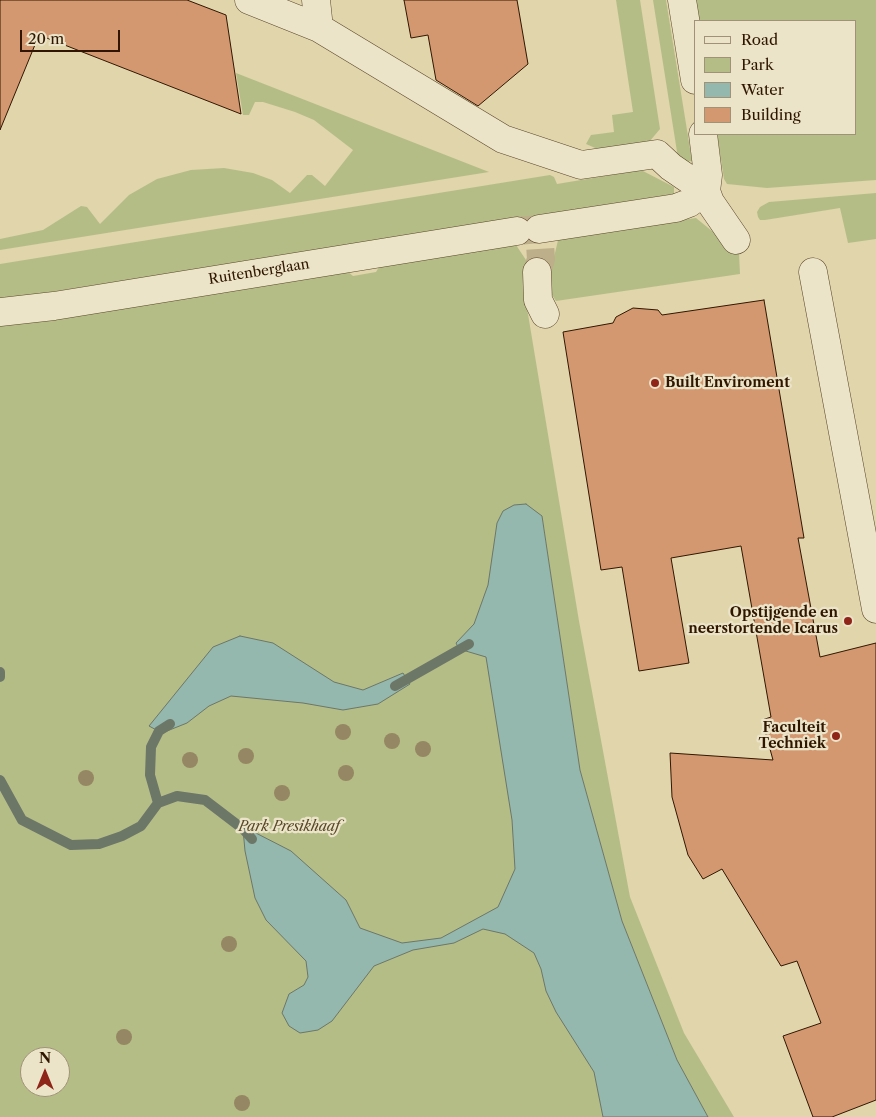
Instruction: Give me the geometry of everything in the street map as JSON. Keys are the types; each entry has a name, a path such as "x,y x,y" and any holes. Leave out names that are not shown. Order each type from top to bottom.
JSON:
{"street":[{"path":"249,0 319,28 503,139 581,165 658,154 670,167 706,191"},
{"path":"316,0 319,28"},
{"path":"682,0 694,74"},
{"path":"703,135 708,175 706,191 710,202 736,240"},
{"name":"Ruitenberglaan","path":"0,312 54,306 676,208 689,203 706,191"},
{"path":"537,272 538,300 545,314"},
{"path":"813,272 876,609"}],"green space":[{"path":"616,0 640,0 660,129 644,148 607,153 586,144 591,135 614,132 612,115 633,112"},
{"path":"653,0 666,0 692,161 684,162 678,158"},
{"path":"695,0 876,0 876,180 767,188 727,184 724,179 717,135 856,135 856,20 699,20"},
{"path":"236,73 489,172 0,250 0,239 43,230 81,206 87,207 100,224 129,195 157,179 191,170 224,168 253,173 272,180 290,193 307,175 312,175 325,186 353,150 314,120 295,112 263,102 255,102 249,115 243,115"},
{"path":"641,170 674,187 674,194 0,300 0,264 550,175 554,177 557,184"},
{"path":"876,193 876,239 848,243 840,208 765,220 760,220 757,212 760,207 769,202"},
{"path":"696,218 739,253 740,274 556,301 547,287 559,236"},
{"name":"Park Presikhaaf","path":"516,245 528,263 524,290 579,621 630,897 684,1033 734,1117 708,1117 677,1060 622,921 580,770 542,516 544,651 620,962 689,1117 0,1117 0,323 347,271 353,276 376,272 379,267"}],"water":[{"path":"526,504 542,516 580,770 622,921 677,1060 708,1117 603,1117 594,1072 556,1012 546,991 541,969 534,953 505,934 483,929 454,943 413,950 374,966 332,1021 318,1030 300,1033 289,1026 282,1013 289,994 304,985 308,977 306,961 266,920 255,898 245,851 243,829 250,830 291,851 346,900 360,928 402,943 441,938 498,907 515,869 512,820 486,657 459,649 456,643 474,624 488,585 497,523 503,511 514,505"},
{"path":"240,636 273,643 334,682 363,690 403,673 410,684 378,704 343,710 303,703 231,696 209,706 187,723 162,733 149,726 213,647"}],"building":[{"path":"0,0 187,0 226,15 241,114 39,35 0,130"},
{"path":"404,0 517,0 528,64 478,106 436,80 428,35 411,38"},
{"path":"764,300 804,538 798,538 820,657 876,643 876,1100 832,1117 813,1117 783,1036 821,1023 797,961 781,966 722,869 703,879 688,855 672,797 670,753 773,760 762,720 771,717 741,546 671,558 689,663 639,671 622,567 601,570 563,332 613,323 616,317 633,308 658,310 662,315"}],"waterway":[{"path":"395,686 469,644"},
{"path":"0,672 0,677"},
{"path":"0,780 22,820 71,845 99,844 122,836 141,826 158,803 150,775 151,747 159,731 170,724"},
{"path":"158,803 177,796 205,800 243,829 252,839"}],"tunnel":[{"path":"517,231 539,229 541,259 537,272"}],"place":[{"name":"Built Enviroment","path":"655,383"},
{"name":"Opstijgende en neerstortende Icarus","path":"848,621"},
{"name":"Faculteit Techniek","path":"836,736"}]}
